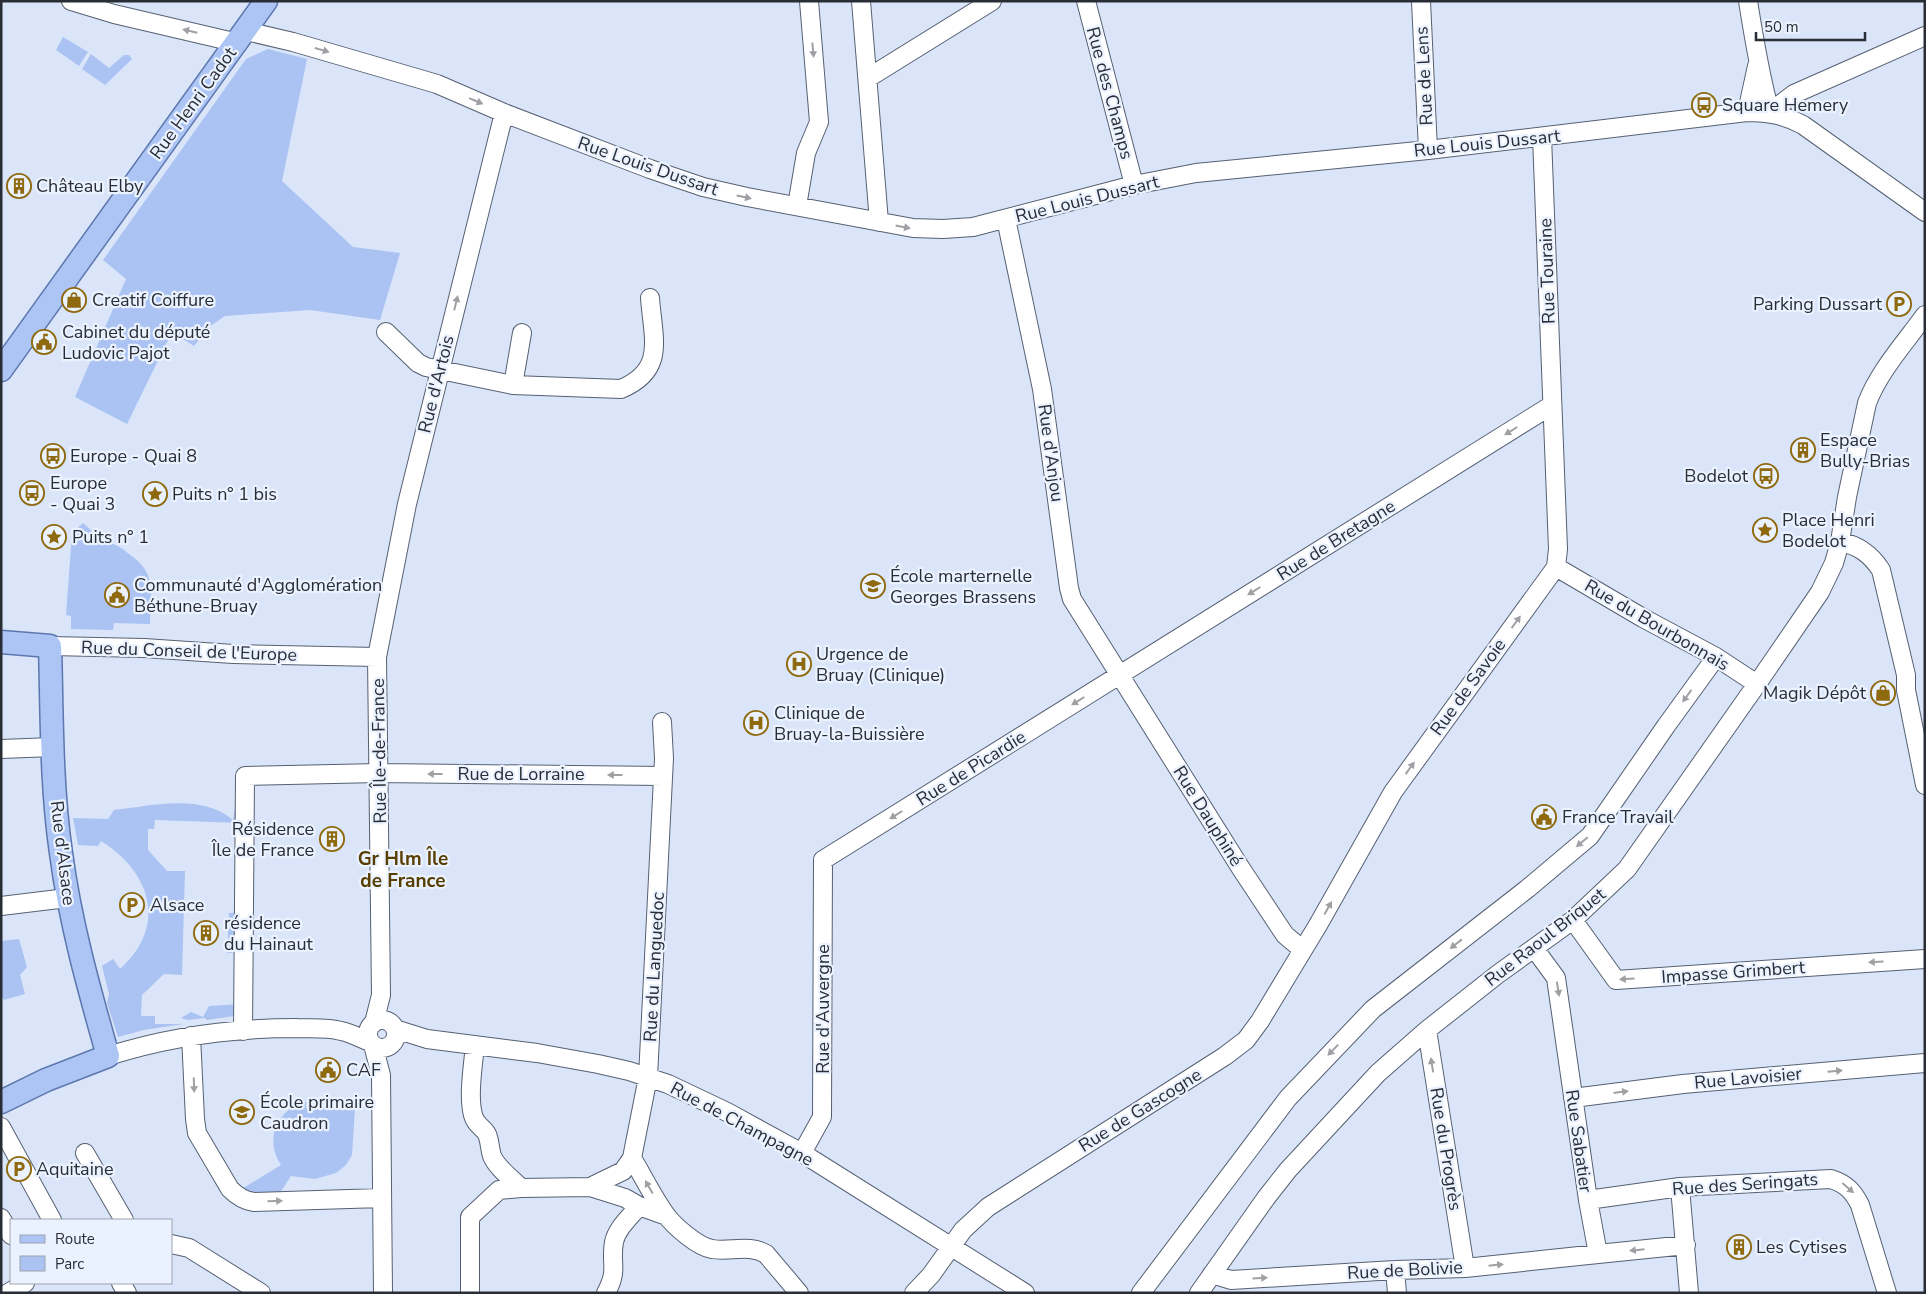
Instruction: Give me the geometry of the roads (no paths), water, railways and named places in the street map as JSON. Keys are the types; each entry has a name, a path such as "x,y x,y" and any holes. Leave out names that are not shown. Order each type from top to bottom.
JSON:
{"main road":[{"name":"Rue Henri Cadot","path":"1,370 190,106 242,37 266,1"},
{"name":"Rue du Conseil de l'Europe","path":"1,642 50,646"},
{"name":"Rue d'Alsace","path":"50,646 53,748 60,852 59,899 75,934 108,1056"},
{"path":"1,1102 46,1080 108,1056"}],"street":[{"name":"Rue Louis Dussart","path":"70,1 116,7 242,37 300,44 437,84 504,113 671,178 703,188 747,198 913,228 943,230 973,227 1006,220 1134,185 1196,173 1428,150 1747,112 1770,112 1781,115 1802,126 1925,212"},
{"path":"797,206 806,153 818,122 809,1"},
{"path":"861,1 879,222"},
{"path":"868,78 992,1"},
{"name":"Rue des Champs","path":"1086,1 1134,185"},
{"name":"Rue de Lens","path":"1421,1 1428,150"},
{"path":"1748,1 1758,64 1770,112 1794,94 1925,36"},
{"path":"1747,112 1758,64"},
{"name":"Rue d'Artois","path":"377,657 407,504 504,113"},
{"name":"Rue Touraine","path":"1542,137 1552,406"},
{"name":"Rue d'Anjou","path":"1006,220 1042,389 1068,588 1075,604 1119,675"},
{"path":"386,332 418,363 440,370 513,385 621,389 633,384 644,376 650,366 654,352 650,298"},
{"path":"1925,316 1883,373 1867,403 1847,497 1840,542 1862,549 1873,558 1881,570 1906,675 1906,690 1925,785"},
{"path":"513,385 522,333"},
{"path":"1552,406 1558,549 1556,567"},
{"name":"Rue de Bretagne","path":"1119,675 1552,406"},
{"name":"Rue Raoul Briquet","path":"1199,1293 1266,1198 1305,1151 1378,1073 1427,1030 1573,920 1627,869 1758,684 1820,592 1834,563 1840,542"},
{"name":"Rue du Bourbonnais","path":"1556,567 1643,618 1716,657 1758,684"},
{"name":"Rue de Savoie","path":"1303,950 1393,792 1556,567"},
{"name":"Rue du Conseil de l'Europe","path":"50,646 135,648 233,654 377,657"},
{"name":"Rue Île-de-France","path":"377,657 381,996 378,1038"},
{"path":"1141,1293 1288,1098 1373,1009 1527,889 1590,836 1716,657"},
{"name":"Rue de Picardie","path":"823,860 1119,675"},
{"name":"Rue Dauphiné","path":"1119,675 1245,875 1285,934 1303,950"},
{"name":"Rue du Languedoc","path":"632,1158 648,1077 664,776 662,722"},
{"path":"1,749 53,748"},
{"name":"Rue de Lorraine","path":"243,1031 245,776 379,773 664,776"},
{"name":"Rue d'Auvergne","path":"802,1153 822,1117 823,860"},
{"path":"1,899 46,894 59,899"},
{"path":"1,906 59,899"},
{"name":"Impasse Grimbert","path":"1573,920 1616,980 1925,959"},
{"name":"Rue Sabatier","path":"1534,948 1556,978 1588,1200 1598,1254"},
{"name":"Rue de Gascogne","path":"914,1293 931,1275 971,1221 988,1207 1225,1056 1246,1040 1260,1021 1303,950"},
{"name":"Rue Île-de-France","path":"381,996 394,1026"},
{"path":"108,1056 153,1043 191,1036 282,1028 341,1030 378,1038 396,1038 394,1026"},
{"name":"Rue de Champagne","path":"394,1026 427,1039"},
{"name":"Rue du Progrès","path":"1427,1030 1465,1268"},
{"path":"191,1036 197,1133 230,1189 248,1201 254,1202 381,1198"},
{"path":"378,1038 383,1293"},
{"name":"Rue de Champagne","path":"378,1038 427,1039 537,1053 598,1064 668,1084 719,1108 802,1153 1026,1293"},
{"path":"475,1045 471,1107 474,1118 478,1126 485,1131 488,1137 496,1162 521,1188"},
{"name":"Rue Lavoisier","path":"1573,1098 1683,1084 1925,1063"},
{"path":"1,1127 51,1219"},
{"path":"85,1153 123,1219"},
{"path":"590,1187 623,1171 632,1158 667,1216 693,1240 706,1247 720,1250 750,1248 761,1251 766,1254 799,1292"},
{"name":"Rue des Seringats","path":"1588,1200 1680,1187 1831,1179 1844,1184 1854,1193 1860,1206 1887,1293"},
{"path":"470,1293 470,1217 499,1190 590,1187 625,1198 639,1206 667,1216"},
{"path":"1680,1187 1689,1293"},
{"path":"606,1293 614,1277 614,1243 616,1236 639,1206"},
{"path":"1,1218 10,1233"},
{"path":"172,1244 190,1248 262,1293"},
{"path":"1598,1254 1686,1245"},
{"name":"Rue de Bolivie","path":"1212,1274 1230,1280 1395,1270 1465,1268 1598,1254"},
{"path":"1395,1270 1397,1293"},
{"path":"8,1293 23,1284"}],"place":[{"name":"Square Hemery","path":"1704,105"},
{"name":"Château Elby","path":"19,186"},
{"name":"Creatif Coiffure","path":"74,300"},
{"name":"Parking Dussart","path":"1899,304"},
{"name":"Cabinet du député Ludovic Pajot","path":"44,342"},
{"name":"Espace Bully-Brias","path":"1803,450"},
{"name":"Europe - Quai 8","path":"53,456"},
{"name":"Bodelot","path":"1766,476"},
{"name":"Europe - Quai 3","path":"32,493"},
{"name":"Puits n° 1 bis","path":"155,494"},
{"name":"Place Henri Bodelot","path":"1765,530"},
{"name":"Puits n° 1","path":"54,537"},
{"name":"École marternelle Georges Brassens","path":"873,586"},
{"name":"Communauté d'Agglomération Béthune-Bruay","path":"117,595"},
{"name":"Urgence de Bruay (Clinique)","path":"799,664"},
{"name":"Magik Dépôt","path":"1883,693"},
{"name":"Clinique de Bruay-la-Buissière","path":"756,723"},
{"name":"France Travail","path":"1544,817"},
{"name":"Résidence Île de France","path":"332,839"},
{"name":"Alsace","path":"132,905"},
{"name":"résidence du Hainaut","path":"206,933"},
{"name":"CAF","path":"328,1070"},
{"name":"École primaire Caudron","path":"242,1112"},
{"name":"Aquitaine","path":"19,1169"},
{"name":"Les Cytises","path":"1739,1247"}],"district":[{"name":"Gr Hlm Île de France","path":"403,869"}]}
